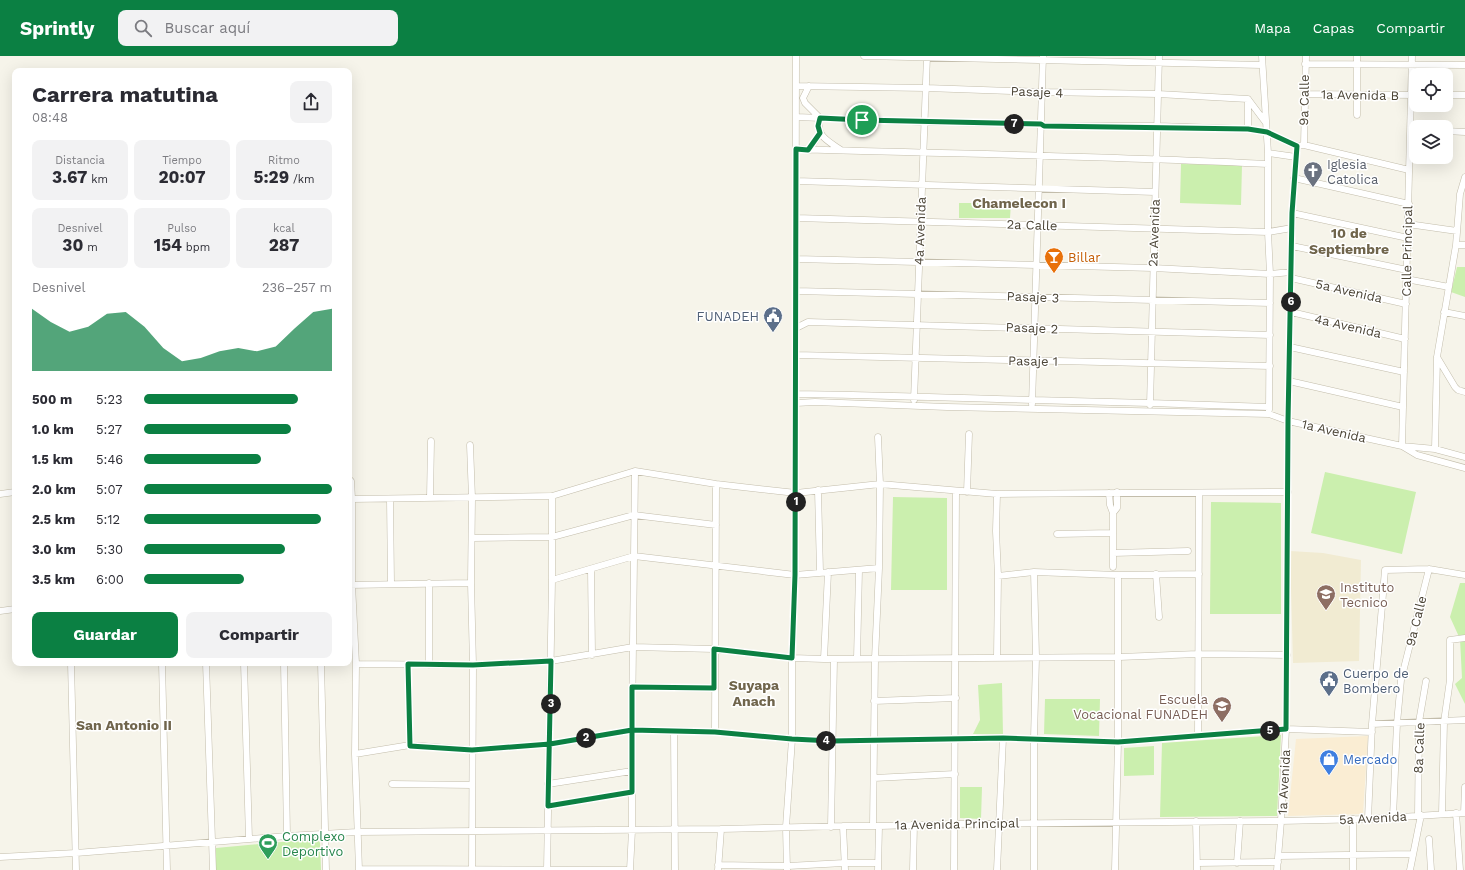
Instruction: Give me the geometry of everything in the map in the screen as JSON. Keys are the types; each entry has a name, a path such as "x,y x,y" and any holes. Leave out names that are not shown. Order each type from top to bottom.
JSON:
{"street":[{"path":"788,868 786,827 792,739 792,658 796,493 796,56"},
{"path":"864,56 1043,58 1159,64 1262,65"},
{"name":"2a Avenida","path":"1150,411 1159,56"},
{"path":"1262,56 1268,153 1268,232 1270,274 1269,414"},
{"name":"9a Calle","path":"1288,421 1292,213 1296,157 1300,145 1306,56"},
{"path":"1356,115 1357,56"},
{"name":"Calle Principal","path":"1412,56 1412,68"},
{"name":"4a Avenida","path":"914,406 927,57"},
{"path":"1032,409 1043,58"},
{"path":"1305,64 1465,65"},
{"name":"Pasaje 4","path":"796,86 1158,94 1248,99"},
{"path":"809,86 803,98 820,118"},
{"name":"1a Avenida B","path":"1304,94 1409,95"},
{"path":"1453,95 1465,95"},
{"path":"1248,99 1266,123"},
{"path":"1248,99 1248,129"},
{"path":"796,117 924,122 1041,124 1044,126 1157,126 1248,129 1267,132 1300,145 1410,170"},
{"path":"820,118 818,126 820,133 825,140 841,150"},
{"path":"1453,131 1465,132"},
{"path":"808,150 820,133"},
{"path":"796,149 1040,156 1100,156 1268,164"},
{"path":"1268,153 1296,157"},
{"name":"Calle Principal","path":"1402,446 1408,204 1410,164"},
{"path":"1294,178 1408,204"},
{"path":"1435,448 1437,357 1456,245 1460,194 1465,178"},
{"path":"796,181 1155,192"},
{"path":"1292,213 1408,238"},
{"name":"2a Calle","path":"796,218 1268,232 1292,228"},
{"path":"1408,224 1457,231"},
{"path":"1456,245 1465,246"},
{"path":"1292,246 1407,270"},
{"path":"796,259 1153,268 1270,274"},
{"name":"5a Avenida","path":"1270,274 1291,275 1406,304"},
{"path":"1406,278 1449,287"},
{"name":"Pasaje 3","path":"796,291 1270,303"},
{"name":"4a Avenida","path":"1291,312 1405,339"},
{"path":"1444,312 1465,316"},
{"name":"Pasaje 2","path":"796,328 808,322 1035,328 1152,333 1270,335"},
{"path":"1290,347 1404,372"},
{"name":"Pasaje 1","path":"796,355 1270,366"},
{"path":"1437,357 1455,387 1458,390 1465,392"},
{"path":"1289,381 1403,407"},
{"path":"796,394 1150,402 1269,407"},
{"path":"796,403 815,402 914,406 1269,414 1288,421"},
{"name":"1a Avenida","path":"1277,870 1282,821 1286,729 1288,421 1402,446 1417,455 1465,468"},
{"path":"967,492 969,434"},
{"path":"721,829 718,867 788,868 844,863 878,867 874,778 874,701 879,568 880,484 878,437"},
{"path":"430,498 431,441"},
{"path":"470,445 472,498 471,582 473,665 472,870"},
{"path":"1402,446 1435,448 1465,457"},
{"path":"352,499 552,496 635,471 716,484 796,493 880,484 997,494 1109,492 1288,492"},
{"path":"352,601 356,664 355,754 359,870 630,870 632,830 635,471"},
{"path":"715,732 714,649 716,484"},
{"path":"818,490 820,572"},
{"path":"954,870 956,491"},
{"path":"0,494 12,492"},
{"path":"1109,492 1110,505 1113,513 1113,567"},
{"path":"1113,513 1117,508 1117,492"},
{"path":"1198,736 1199,493"},
{"path":"997,494 997,657"},
{"path":"548,870 552,496"},
{"path":"390,499 392,584"},
{"path":"472,538 552,537 634,515 716,525"},
{"path":"1057,534 1113,533"},
{"path":"1113,553 1188,551"},
{"path":"552,580 634,556 795,575 879,568"},
{"path":"590,569 592,655"},
{"path":"1368,819 1372,724 1385,570 1429,569 1465,575"},
{"name":"9a Calle","path":"1393,817 1397,723 1401,680 1429,569"},
{"path":"857,659 859,570"},
{"path":"824,659 828,572"},
{"path":"998,576 1034,572 1118,575 1199,574"},
{"path":"1034,572 1036,657 1034,739 1034,870"},
{"path":"1156,574 1159,617"},
{"path":"1115,870 1119,657 1118,575"},
{"path":"352,585 471,582"},
{"path":"429,583 429,665"},
{"path":"0,611 12,609"},
{"path":"1442,814 1444,722 1450,680 1450,640 1465,638"},
{"path":"356,664 473,665 551,661 633,647 714,649 792,658 824,659 1119,657 1198,654 1287,655"},
{"path":"831,827 834,659"},
{"path":"408,664 410,746"},
{"path":"71,666 76,870"},
{"path":"162,666 167,870"},
{"path":"206,666 213,870"},
{"path":"244,666 249,839"},
{"path":"284,666 287,836"},
{"path":"321,666 326,870"},
{"name":"8a Calle","path":"1410,870 1419,816 1419,722 1426,681"},
{"path":"632,687 714,688"},
{"path":"874,701 956,698"},
{"path":"1372,724 1465,720"},
{"path":"355,754 410,746 472,750 550,744 632,730 715,732 832,741 1003,738 1118,742 1286,729 1372,732"},
{"path":"674,731 675,870"},
{"path":"998,870 1003,738"},
{"path":"548,784 632,771"},
{"path":"874,778 954,774"},
{"path":"392,784 472,785"},
{"path":"1465,787 1465,813"},
{"path":"548,806 632,792"},
{"path":"1456,813 1460,870"},
{"name":"5a Avenida","path":"1282,821 1368,819 1465,813"},
{"path":"1353,819 1354,870"},
{"path":"1196,821 1197,870"},
{"path":"1237,863 1240,821"},
{"name":"1a Avenida Principal","path":"0,857 76,853 287,836 357,832 721,829 914,824 1282,821"},
{"path":"913,870 914,824"},
{"path":"843,826 845,870"},
{"path":"1429,839 1431,870"},
{"path":"1197,863 1237,863 1354,855 1413,854"}],"shaded area":[{"name":"Instituto Tecnico","path":"1290,551 1323,553 1361,560 1359,661 1293,663"},
{"name":"Mercado","path":"1368,736 1363,814 1288,816 1296,739"}],"green space":[{"path":"1181,164 1242,165 1241,205 1180,203"},
{"path":"959,203 1011,203 1010,218 959,218"},
{"path":"1457,267 1465,267 1465,297 1451,292"},
{"path":"1325,472 1416,492 1402,554 1311,533"},
{"path":"893,497 947,498 947,590 891,590"},
{"path":"1211,502 1281,503 1281,614 1210,614"},
{"path":"1460,583 1465,583 1465,704 1455,684 1462,678 1460,639 1450,617"},
{"path":"1002,683 1003,735 973,734 980,720 978,685"},
{"path":"1045,699 1100,699 1099,736 1044,734"},
{"path":"1281,735 1277,816 1160,817 1162,743"},
{"path":"1154,746 1154,775 1124,776 1124,748"},
{"path":"960,787 982,787 981,819 960,818"},
{"name":"Complexo Deportivo","path":"318,839 320,843 321,870 215,870 216,848"}],"place":[{"name":"Iglesia Catolica","path":"1313,188"},
{"name":"Billar","path":"1054,274"},
{"name":"FUNADEH","path":"773,333"},
{"name":"Instituto Tecnico","path":"1326,611"},
{"name":"Cuerpo de Bombero","path":"1329,697"},
{"name":"Escuela Vocacional FUNADEH","path":"1222,723"},
{"name":"Mercado","path":"1329,776"},
{"name":"Complexo Deportivo","path":"268,860"}],"district":[{"name":"Chamelecon I","path":"1019,203"},
{"name":"10 de Septiembre","path":"1349,242"},
{"name":"Suyapa Anach","path":"754,694"},
{"name":"San Antonio II","path":"124,725"}],"route":[{"path":"862,120 820,118 818,126 820,133 808,150 796,149 795,575 792,658 714,649 714,688 632,687 632,730 550,744 472,750 410,746 408,664 473,665 551,661 550,744 548,806 632,792 632,730 715,732 832,741 1003,738 1118,742 1286,729 1288,421 1292,213 1297,146 1267,132 1248,129 1157,126 1044,126 1041,124 862,120"}]}
